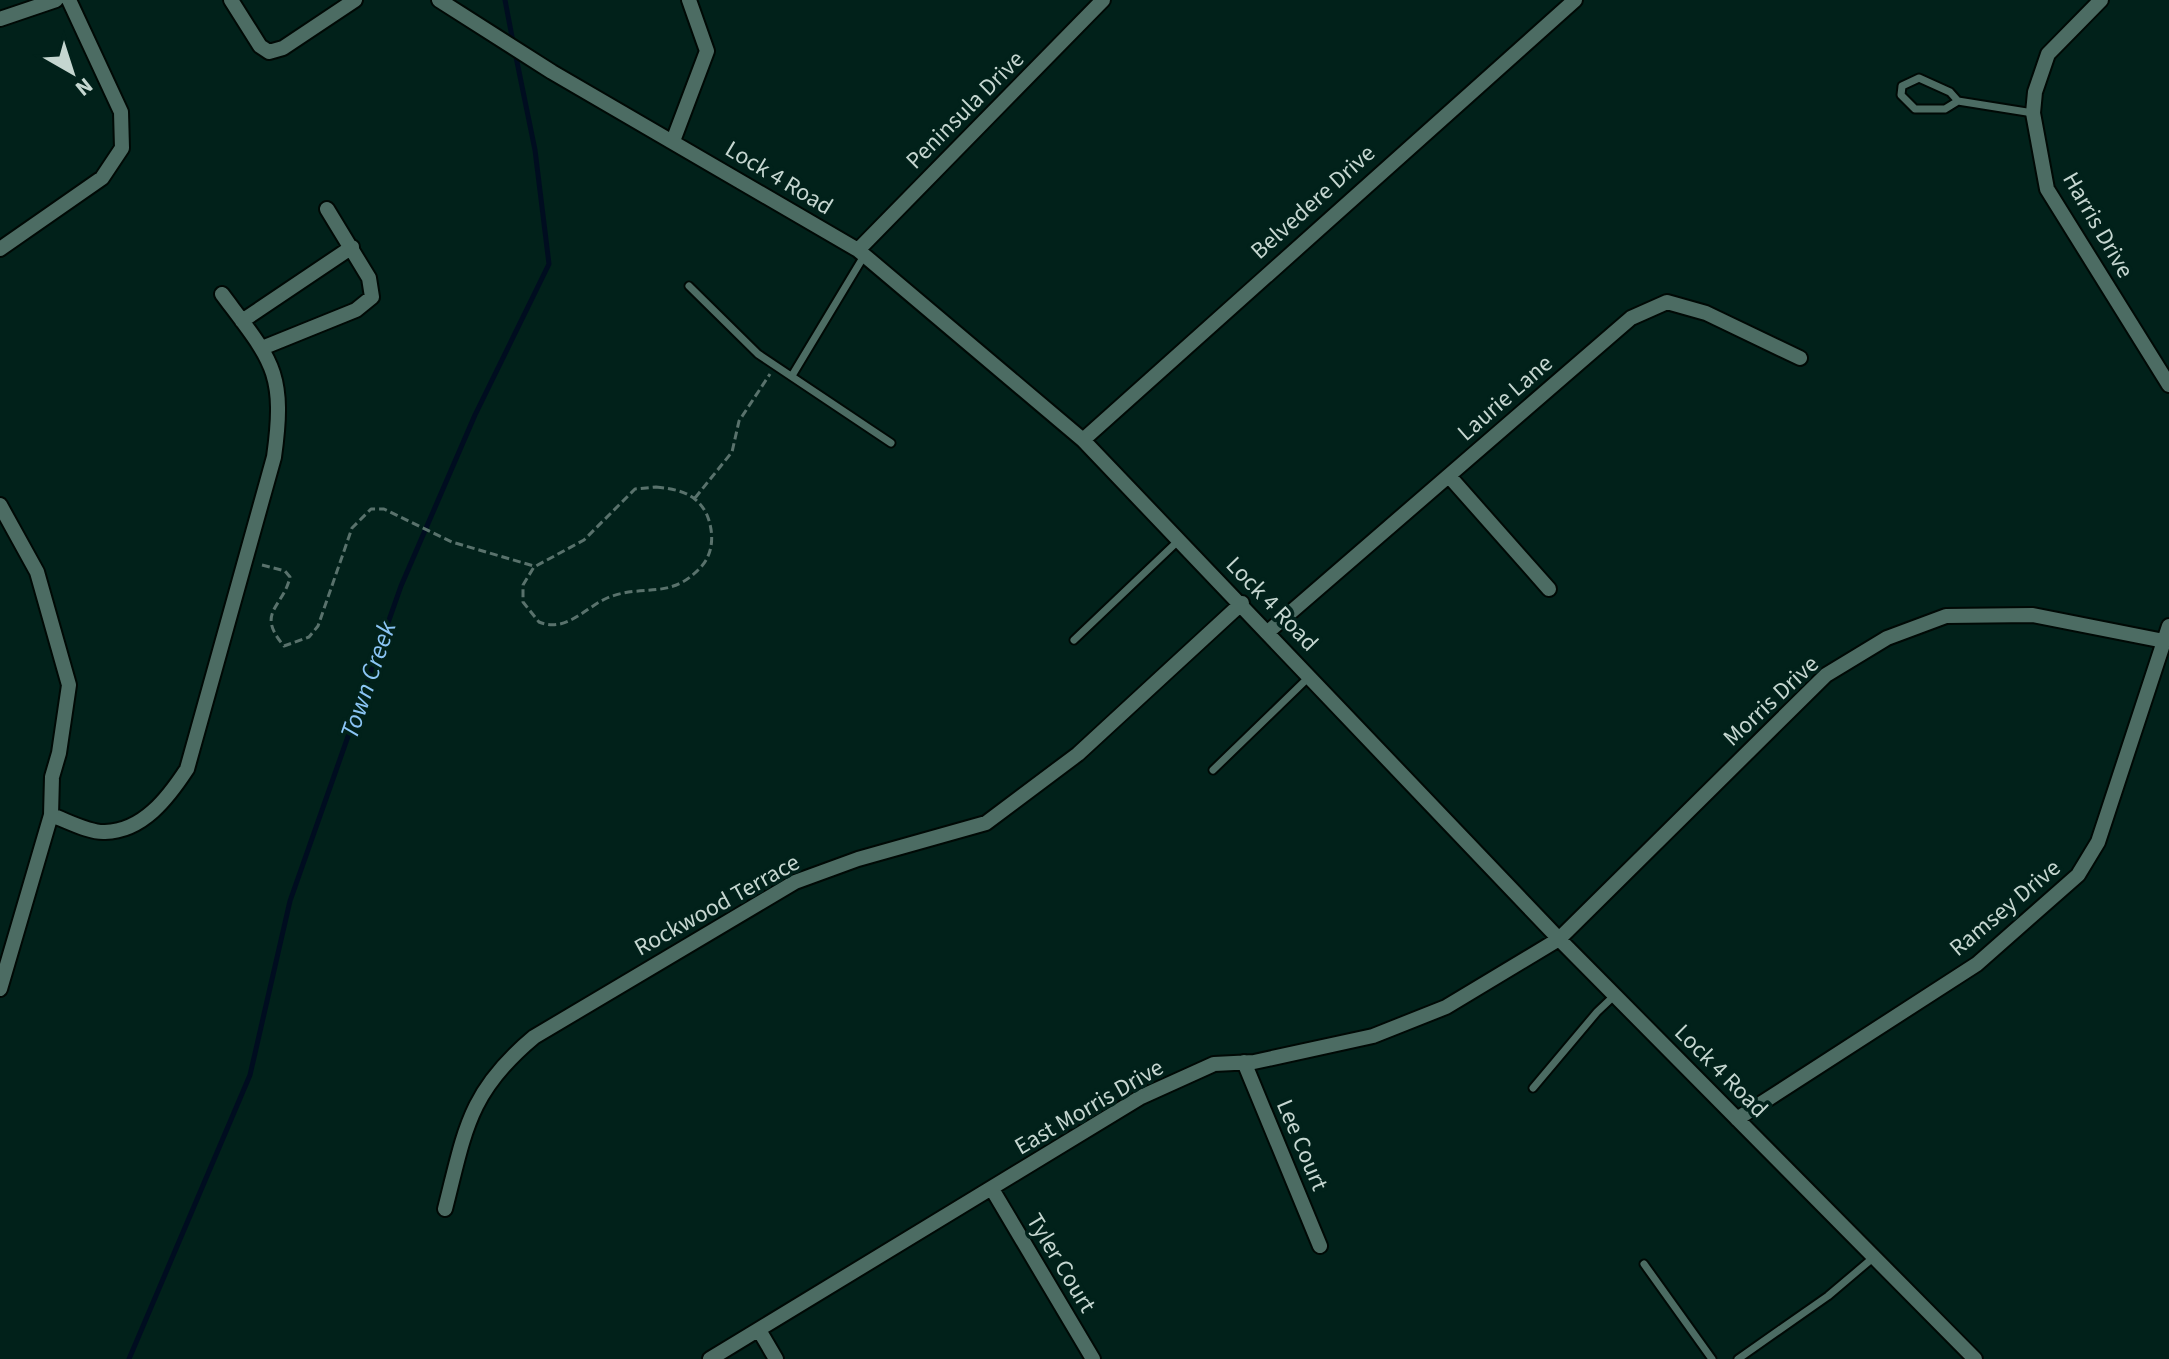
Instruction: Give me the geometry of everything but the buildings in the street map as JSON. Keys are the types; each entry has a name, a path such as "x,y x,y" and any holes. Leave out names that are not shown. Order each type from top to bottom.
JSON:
{"street":[{"path":"0,19 56,0"},
{"path":"0,249 102,178 122,148 121,112 69,0"},
{"path":"231,0 260,46 269,52 283,48 355,0"},
{"name":"Lock 4 Road","path":"439,0 478,27 861,253 1083,440 1269,631 1559,939 1975,1359"},
{"path":"673,141 707,51 696,11 689,0"},
{"name":"Peninsula Drive","path":"861,253 1103,0"},
{"name":"Belvedere Drive","path":"1083,440 1575,0"},
{"name":"Harris Drive","path":"2101,0 2048,54 2035,92 2033,113 2047,189 2169,385"},
{"path":"262,348 356,310 372,297 369,278 327,209"},
{"path":"242,321 352,247"},
{"path":"51,815 104,833 132,825 164,804 187,769 274,457 280,412 277,377 262,348 222,294"},
{"name":"Laurie Lane","path":"1269,631 1631,318 1667,302 1706,313 1800,358"},
{"path":"1449,476 1549,589"},
{"path":"0,505 37,572 69,685 59,753 52,777 51,815 0,989"},
{"name":"Rockwood Terrace","path":"445,1209 466,1125 484,1089 502,1064 534,1037 795,882 858,859 986,823 1078,754 1242,603"},
{"name":"Morris Drive","path":"1559,939 1826,675 1887,638 1946,616 2033,615 2167,634"},
{"name":"Ramsey Drive","path":"1737,1119 1977,964 2078,875 2098,842 2167,634"},
{"name":"East Morris Drive","path":"710,1359 1141,1097 1214,1064 1244,1062 1373,1036 1446,1007 1559,939"},
{"name":"Lee Court","path":"1244,1062 1320,1246"},
{"name":"Tyler Court","path":"992,1189 1093,1359"},
{"path":"759,1330 776,1359"}],"lane":[{"path":"1958,101 1945,109 1915,109 1901,95 1902,86 1919,78 1950,92 1958,101 2033,113"},
{"path":"793,374 861,253"},
{"path":"689,286 758,354 793,374 891,443"},
{"path":"1074,640 1180,539"},
{"path":"1213,770 1311,676"},
{"path":"1533,1088 1615,995"},
{"path":"1738,1359 1828,1296 1874,1257"},
{"path":"1644,1264 1712,1359"}],"path":[{"path":"695,498 732,452 739,421 777,364"},
{"path":"635,489 679,490 695,498 707,515 712,544 709,559 687,583 673,589 606,599 585,614 547,626 539,622 523,602 523,585 534,567 584,540 635,489"},
{"path":"246,560 285,571 290,577 273,605 270,621 284,646 293,646 309,637 318,626 352,528 371,509 384,509 452,542 534,567"}],"waterway":[{"name":"Town Creek","path":"505,0 513,42"},
{"name":"Town Creek","path":"129,1359 250,1075 290,901 401,586 475,415 549,264 535,150 515,52"}]}
